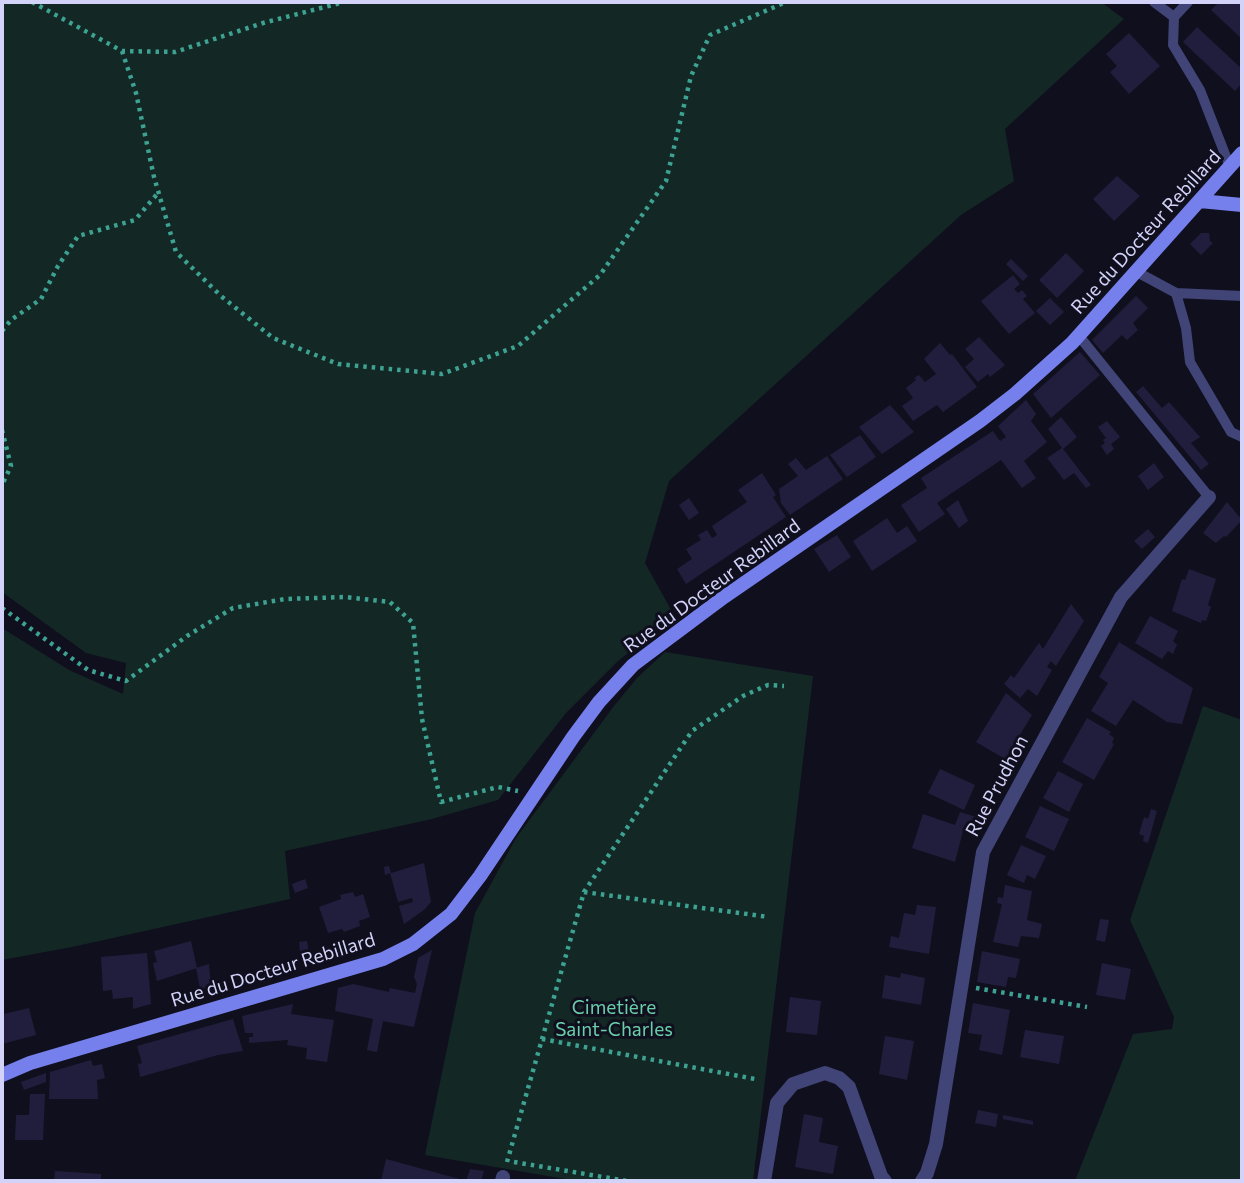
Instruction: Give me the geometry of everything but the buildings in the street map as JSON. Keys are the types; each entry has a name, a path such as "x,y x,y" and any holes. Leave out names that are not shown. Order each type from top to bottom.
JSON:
{"main road":[{"name":"Rue du Docteur Rebillard","path":"2,1075 30,1063 383,959 413,944 451,914 599,702 633,665 724,597 980,421 1015,394 1079,335 1242,153"},
{"path":"1200,201 1242,205"}],"street":[{"name":"Rue Prudhon","path":"922,1181 936,1144 983,852 1121,597 1209,497"},
{"path":"764,1181 777,1103 793,1084 825,1073 839,1078 849,1087 885,1181"}],"lane":[{"path":"1154,2 1174,17"},
{"path":"1188,2 1174,17 1173,45 1200,90 1230,167"},
{"path":"1137,272 1176,293 1242,296"},
{"path":"1176,293 1186,328 1190,362 1231,432 1242,437"},
{"path":"1079,335 1209,497"}],"path":[{"path":"32,2 122,51 175,52 263,23 344,2"},
{"path":"122,51 136,93 176,252 221,296 273,338 338,364 442,374 517,346 600,275 666,181 691,76 710,35 786,2"},
{"path":"2,331 11,320 41,299 78,236 135,220 159,192"},
{"path":"2,430 11,466 2,485"},
{"path":"2,608 88,670 126,681 187,636 233,608 285,599 345,597 390,603 413,623 422,719 441,802 498,787 533,794"},
{"path":"502,1179 584,892 692,731 743,696 768,685 784,686"},
{"path":"584,892 769,917"},
{"path":"962,986 1087,1007"},
{"path":"542,1039 755,1079"},
{"path":"508,1161 627,1181"}],"green space":[{"path":"2,2 1101,2 1124,19 1005,129 1014,181 961,215 669,481 645,563 674,615 617,662 566,713 498,800 432,819 285,851 290,899 2,960 2,628 69,670 123,694 126,663 86,653 2,592"},
{"name":"Cimetière Saint-Charles","path":"665,652 813,676 753,1181 577,1181 425,1155 475,913 516,838 614,706 637,678"},
{"path":"1203,706 1242,720 1242,1181 1075,1181 1133,1034 1172,1029 1174,1017 1130,920"}]}
